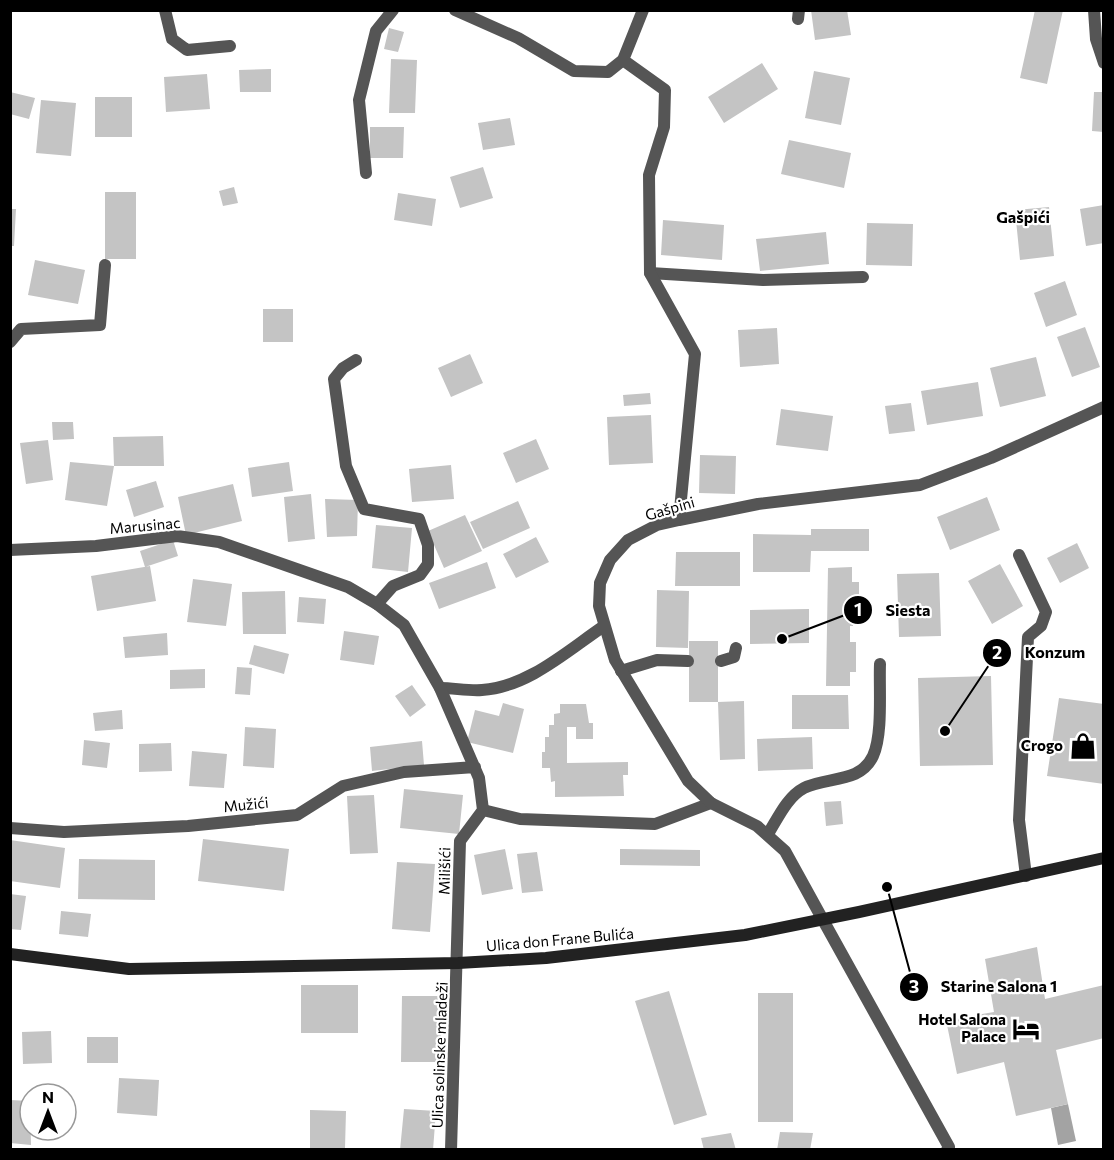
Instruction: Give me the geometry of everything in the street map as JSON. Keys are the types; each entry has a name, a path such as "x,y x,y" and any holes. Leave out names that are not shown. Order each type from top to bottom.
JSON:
{"street":[{"path":"165,10 172,39 187,50 230,46"},
{"path":"366,173 359,100 376,31 393,10"},
{"path":"455,10 518,38 574,71 608,72 623,60 643,10"},
{"path":"1095,10 1096,39 1104,63"},
{"path":"623,60 665,90 664,126 649,175 650,273 695,354 679,520"},
{"path":"10,342 21,328 100,325 105,265"},
{"path":"650,273 764,280 863,277"},
{"path":"356,360 343,368 334,379 346,466 364,509 419,519 428,545 428,564 420,575 393,586 377,604 404,625 440,688 479,778 483,810 520,819 655,824 711,803"},
{"name":"Gašpini","path":"947,1149 949,1147 785,851 768,834 711,803 688,781 615,660 599,606 600,584 610,560 628,540 657,525 758,504 920,485 991,458 1104,406"},
{"name":"Marusinac","path":"10,550 96,546 177,536 219,542 348,587 377,604"},
{"path":"1019,555 1046,612 1041,626 1028,637 1019,820 1026,876"},
{"path":"440,688 483,690 515,682 532,675 604,626"},
{"path":"721,661 734,657 736,648"},
{"path":"621,671 657,660 688,661"},
{"path":"768,834 790,799 805,787 861,772 872,758 877,744 880,664"},
{"name":"Mužići","path":"10,828 86,831 188,826 297,815 343,786 404,772 475,767"},
{"name":"Milišići","path":"458,963 460,841 483,810"},
{"name":"Ulica don Frane Bulića","path":"10,954 129,969 458,963 624,950 745,935 1104,858"},
{"name":"Ulica solinske mladeži","path":"451,1149 458,963"}],"shaded area":[{"path":"1068,1104 1076,1141 1058,1145 1051,1108"}],"building":[{"path":"811,10 847,10 851,35 815,40"},
{"path":"1035,10 1063,10 1047,84 1020,78"},
{"path":"389,28 404,32 398,52 384,49"},
{"path":"391,59 417,60 415,113 389,113"},
{"path":"762,63 778,89 724,123 708,97"},
{"path":"271,69 271,92 240,92 239,70"},
{"path":"814,71 850,78 841,125 805,118"},
{"path":"207,74 210,109 166,112 164,77"},
{"path":"10,92 35,98 29,119 10,114"},
{"path":"1094,92 1104,92 1104,132 1092,131"},
{"path":"95,97 132,97 132,137 95,137"},
{"path":"41,100 76,103 71,156 36,153"},
{"path":"510,118 515,145 483,150 478,123"},
{"path":"370,127 404,127 403,158 370,158"},
{"path":"789,140 851,153 844,188 781,174"},
{"path":"483,167 493,198 460,208 450,177"},
{"path":"234,187 238,203 223,206 219,191"},
{"path":"105,192 136,192 136,259 105,259"},
{"path":"398,193 436,199 432,226 394,220"},
{"path":"1104,205 1104,243 1086,246 1080,209"},
{"path":"1049,207 1054,256 1020,260 1015,210"},
{"path":"10,209 16,209 14,246 10,246"},
{"path":"663,220 724,225 722,260 661,255"},
{"path":"867,223 913,224 912,266 866,265"},
{"path":"826,232 829,264 760,271 756,239"},
{"path":"35,260 85,270 78,304 28,295"},
{"path":"1065,281 1077,315 1046,327 1034,293"},
{"path":"263,309 293,309 293,342 263,342"},
{"path":"1085,327 1100,367 1072,377 1057,337"},
{"path":"777,328 779,364 740,367 738,330"},
{"path":"470,354 483,383 451,397 438,368"},
{"path":"1036,357 1046,396 1000,407 990,368"},
{"path":"978,382 983,416 927,425 921,391"},
{"path":"650,393 651,404 624,406 623,395"},
{"path":"911,403 915,431 889,434 885,406"},
{"path":"781,409 833,416 828,451 776,445"},
{"path":"651,415 653,463 609,465 607,417"},
{"path":"52,422 73,422 74,439 53,440"},
{"path":"163,436 164,466 114,466 113,437"},
{"path":"536,439 549,469 516,483 503,453"},
{"path":"48,440 53,480 26,484 20,443"},
{"path":"700,455 736,456 735,494 699,493"},
{"path":"70,462 114,466 107,506 65,500"},
{"path":"289,462 293,491 252,497 248,468"},
{"path":"451,465 454,499 412,502 409,469"},
{"path":"156,481 164,507 134,517 126,490"},
{"path":"233,484 242,521 186,535 178,497"},
{"path":"311,494 315,539 288,542 284,497"},
{"path":"987,497 1000,530 950,550 937,517"},
{"path":"325,499 358,500 357,536 327,537"},
{"path":"518,501 530,528 483,549 470,522"},
{"path":"465,515 482,551 444,568 428,531"},
{"path":"376,525 412,528 408,572 372,568"},
{"path":"811,529 869,529 869,551 811,551 810,572 753,572 753,534 811,535"},
{"path":"536,537 549,562 516,578 503,554"},
{"path":"173,540 178,556 145,567 140,551"},
{"path":"1077,543 1089,568 1060,583 1047,558"},
{"path":"676,552 740,552 740,586 675,586"},
{"path":"487,562 496,588 439,609 429,583"},
{"path":"1000,564 1023,606 992,624 968,581"},
{"path":"150,566 156,601 97,611 91,576"},
{"path":"852,567 852,582 859,582 859,609 853,609 853,626 850,626 850,642 856,642 856,672 850,672 850,686 826,686 828,568"},
{"path":"939,573 941,636 899,637 897,574"},
{"path":"193,579 232,584 226,626 187,622"},
{"path":"657,590 689,591 688,648 656,647"},
{"path":"285,591 286,634 243,634 242,592"},
{"path":"299,597 326,599 324,624 297,622"},
{"path":"809,609 809,643 750,644 750,610"},
{"path":"344,631 379,636 374,665 340,660"},
{"path":"167,633 168,655 125,658 123,637"},
{"path":"689,641 718,641 718,702 689,702"},
{"path":"254,645 289,654 284,674 249,664"},
{"path":"237,667 252,668 250,695 235,694"},
{"path":"205,669 205,688 170,689 170,670"},
{"path":"991,676 993,765 920,766 918,678"},
{"path":"412,685 426,705 410,717 395,696"},
{"path":"792,695 848,695 849,729 792,729"},
{"path":"1059,698 1104,704 1104,784 1047,776"},
{"path":"744,701 745,759 720,760 718,702"},
{"path":"503,703 524,709 513,753 467,742 475,710 499,716"},
{"path":"560,704 586,704 589,723 593,723 593,739 576,739 576,727 567,727 567,763 628,762 628,775 623,775 624,796 555,797 555,781 551,782 550,768 542,768 542,752 545,752 545,737 549,737 549,725 554,725 554,714 560,713"},
{"path":"122,710 123,729 95,731 93,713"},
{"path":"245,727 276,729 274,768 243,766"},
{"path":"812,737 813,769 758,771 757,739"},
{"path":"84,740 110,743 107,768 82,765"},
{"path":"422,741 424,765 372,771 370,747"},
{"path":"171,743 172,771 139,772 139,744"},
{"path":"192,751 227,754 224,788 189,786"},
{"path":"404,789 463,795 459,834 400,828"},
{"path":"374,795 378,853 350,854 347,796"},
{"path":"841,801 843,824 826,826 824,802"},
{"path":"203,839 289,849 284,891 198,881"},
{"path":"10,840 65,848 60,888 10,881"},
{"path":"505,849 513,889 482,895 474,855"},
{"path":"620,849 700,850 700,866 620,865"},
{"path":"537,852 543,891 522,893 517,854"},
{"path":"79,859 155,860 155,900 78,899"},
{"path":"397,862 435,864 430,932 392,929"},
{"path":"10,894 26,896 21,930 10,929"},
{"path":"61,911 91,914 88,937 59,934"},
{"name":"Hotel Salona Palace","path":"1037,947 1045,999 1104,985 1104,1038 1056,1050 1068,1104 1016,1116 1004,1062 957,1074 946,1020 994,1012 985,959"},
{"path":"301,985 358,985 358,1033 301,1033"},
{"path":"669,991 707,1115 674,1125 635,1001"},
{"path":"758,993 793,993 793,1122 758,1122"},
{"path":"402,996 441,996 441,1062 401,1062"},
{"path":"51,1031 52,1063 23,1064 22,1032"},
{"path":"87,1037 118,1037 118,1063 87,1063"},
{"path":"119,1078 159,1080 157,1116 117,1113"},
{"path":"10,1100 18,1100 18,1142 31,1142 31,1145 10,1143"},
{"path":"404,1109 436,1111 433,1150 400,1150"},
{"path":"310,1110 346,1111 345,1148 310,1148"},
{"path":"780,1132 813,1133 810,1150 777,1150"},
{"path":"731,1133 736,1150 704,1150 701,1138"}],"place":[{"name":"Siesta","path":"782,639"},
{"name":"Konzum","path":"945,731"},
{"name":"Crogo","path":"1083,746"},
{"name":"Starine Salona 1","path":"887,887"},
{"name":"Hotel Salona Palace","path":"1026,1029"}],"district":[{"name":"Gašpići","path":"1023,217"}]}
